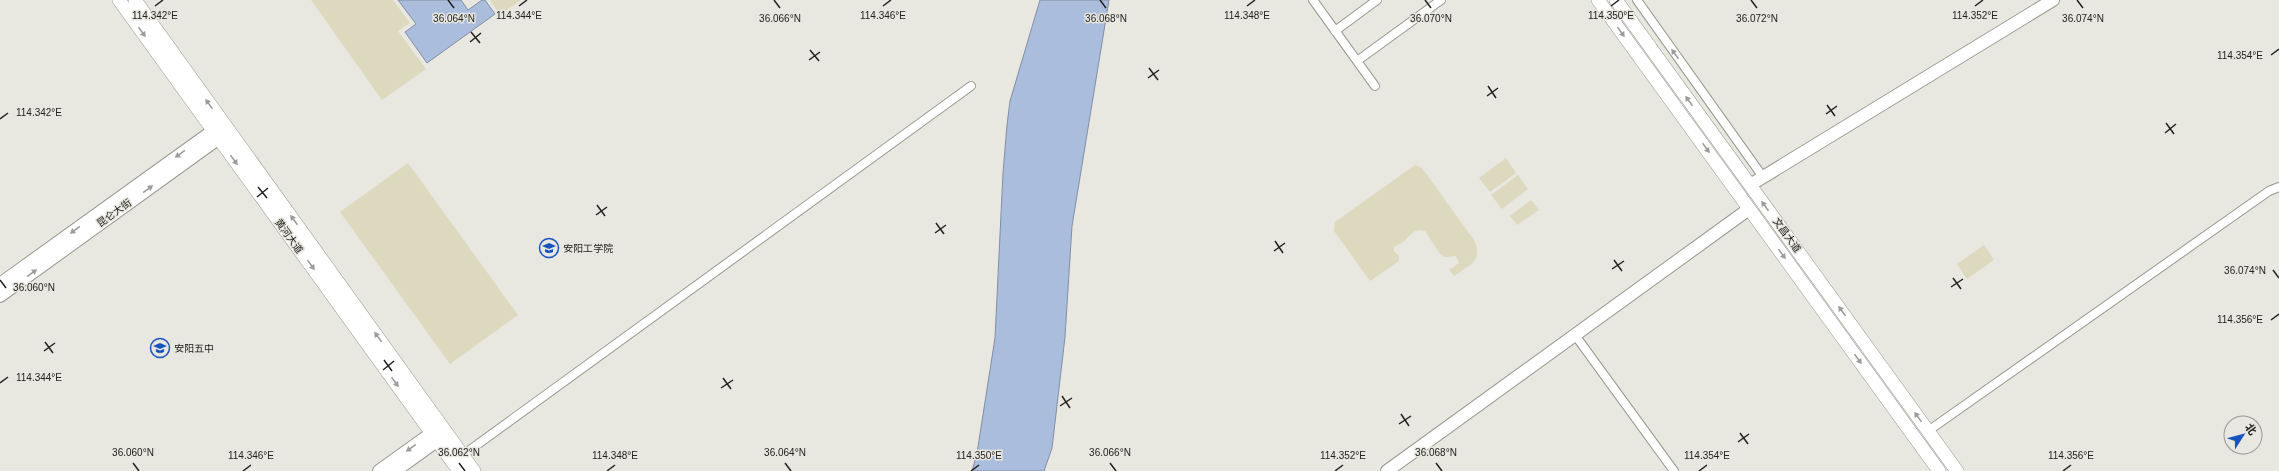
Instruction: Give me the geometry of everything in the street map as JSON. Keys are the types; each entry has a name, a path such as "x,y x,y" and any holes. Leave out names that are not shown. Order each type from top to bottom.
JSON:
{"main road":[{"name":"黄河大道","path":"119,0 221,130 440,433 459,471"},
{"name":"黄河大道","path":"135,0 221,130"},
{"name":"文昌大道","path":"1598,0 1939,471"},
{"name":"文昌大道","path":"1616,0 1957,471"},
{"name":"黄河大道","path":"440,433 463,455 474,471"}],"street":[{"path":"1335,30 1377,0"},
{"path":"1357,61 1441,0"},
{"path":"1637,0 1763,176"},
{"path":"1750,185 2054,0"},
{"path":"1314,1 1376,86"},
{"path":"463,455 971,86"},
{"name":"昆仑大街","path":"0,284 221,130"},
{"name":"昆仑大街","path":"0,296 221,130"},
{"path":"1928,431 2269,191 2279,187"},
{"path":"1387,471 1749,209"},
{"path":"1575,335 1674,471"},
{"path":"379,471 440,433"},
{"path":"395,471 440,433"}],"shaded area":[{"path":"311,0 393,0 410,23 398,31 426,69 382,100"},
{"path":"490,0 521,0 500,15"},
{"path":"1506,158 1516,173 1490,192 1479,178"},
{"path":"408,163 518,315 450,364 340,212"},
{"path":"1415,165 1422,168 1474,240 1477,247 1476,258 1470,265 1454,276 1449,270 1459,263 1456,256 1445,257 1440,254 1425,231 1421,230 1412,233 1403,242 1394,247 1394,251 1399,256 1399,261 1370,281 1334,231 1335,222"},
{"path":"1518,175 1528,189 1502,209 1491,195"},
{"path":"1531,200 1539,210 1517,225 1510,216"},
{"path":"1984,245 1994,260 1967,279 1957,264"}],"water":[{"path":"398,0 461,0 468,10 482,0 485,0 495,14 427,63 405,32 416,24"},
{"path":"1040,0 1109,0 1072,226 1065,337 1052,448 1044,471 972,471 977,453 995,338 1003,173 1010,101"}],"place":[{"name":"安阳工学院","path":"549,248"},
{"name":"安阳五中","path":"160,348"}]}
